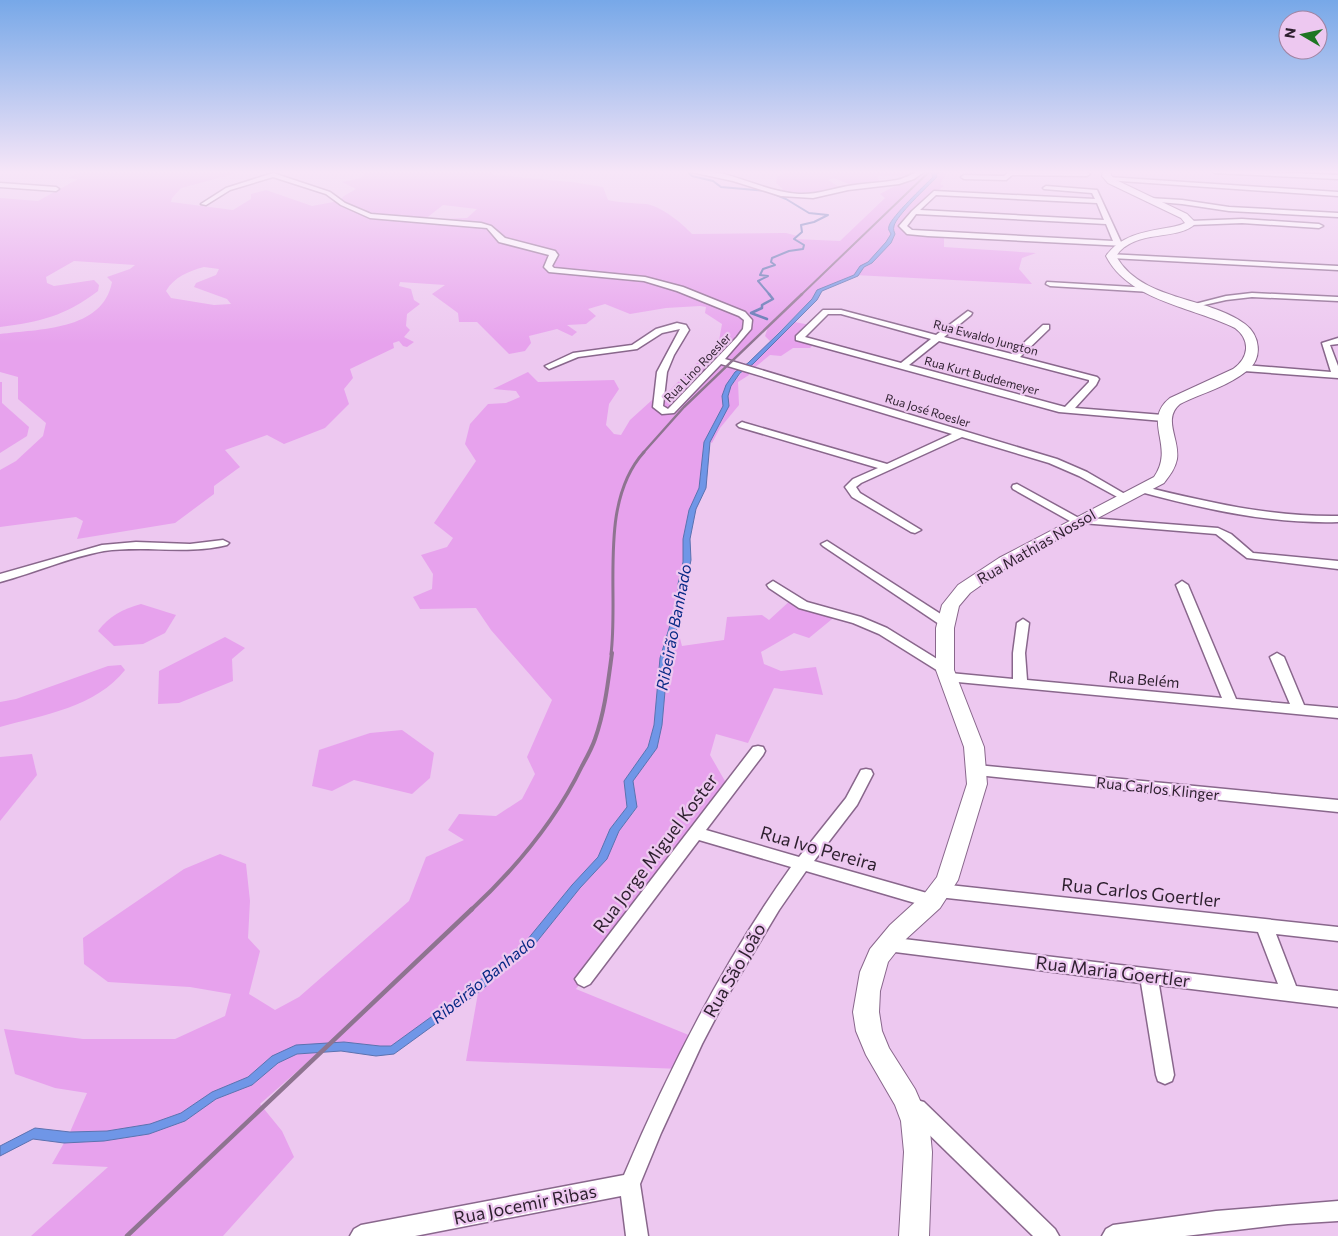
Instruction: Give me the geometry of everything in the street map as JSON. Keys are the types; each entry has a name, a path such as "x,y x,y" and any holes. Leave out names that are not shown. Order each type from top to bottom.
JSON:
{"street":[{"name":"Rua Lino Roesler","path":"489,229 502,240 552,253 554,255 548,267 552,270 645,279 680,289 742,314 748,320 747,329 740,339 718,360 676,407 670,411 665,412 658,407 662,391 661,373 672,348 685,330 683,327 677,326 659,331 634,347 576,355 549,366"},
{"path":"905,229 910,232 928,234 1120,244 1178,229"},
{"path":"1112,229 1120,244"},
{"path":"1111,256 1120,244"},
{"path":"1111,256 1338,268"},
{"path":"1111,256 1115,265 1125,275 1151,290 1233,321 1247,332 1252,351 1249,361 1244,368 1170,403 1166,407 1163,418"},
{"path":"1050,284 1151,290"},
{"path":"1191,306 1226,298 1252,295 1338,299"},
{"name":"Rua Ewaldo Jungton","path":"799,338 826,312 841,312 1094,379 1093,383 1068,410"},
{"path":"903,366 968,313"},
{"path":"1014,357 1046,327"},
{"name":"Rua Kurt Buddemeyer","path":"799,338 1068,410 1163,418"},
{"path":"1244,368 1337,375 1326,343 1338,341"},
{"name":"Rua José Roesler","path":"718,360 1063,464 1125,497"},
{"name":"Rua Mathias Nossol","path":"914,1236 918,1152 915,1122 906,1098 879,1055 870,1031 866,1012 872,972 878,956 887,944 936,896 951,870 977,784 974,747 946,674 944,645 946,622 955,598 976,580 1078,521 1159,480 1169,464 1171,449 1163,418"},
{"path":"742,425 887,467"},
{"path":"915,530 856,495 850,487 857,481 962,433"},
{"path":"1017,487 1078,521 1218,531 1228,536 1241,551 1251,556 1336,568"},
{"path":"1141,489 1235,512 1295,519 1338,519"},
{"path":"0,578 102,548 136,545 190,547 223,543"},
{"path":"827,544 946,622"},
{"path":"773,585 803,605 857,620 883,631 946,674"},
{"path":"1182,585 1231,703"},
{"path":"1020,684 1019,653 1023,623"},
{"path":"1277,657 1299,709"},
{"name":"Rua Belém","path":"946,674 1020,684 1338,712"},
{"name":"Rua Jorge Miguel Koster","path":"584,979 758,751"},
{"name":"Rua Carlos Klinger","path":"977,770 1338,806"},
{"name":"Rua São João","path":"630,1184 653,1130 700,1031 750,942 802,864 852,802 866,774"},
{"name":"Rua Ivo Pereira","path":"694,833 802,864 936,896"},
{"name":"Rua Carlos Goertler","path":"936,896 1264,925 1338,934"},
{"path":"1264,925 1290,993"},
{"name":"Rua Maria Goertler","path":"887,944 1338,999"},
{"path":"1149,976 1165,1075"},
{"path":"906,1098 1048,1236"},
{"path":"630,1184 637,1236"},
{"name":"Rua Jocemir Ribas","path":"361,1236 630,1184"},
{"path":"1113,1236 1225,1220 1338,1211"}],"shaded area":[{"path":"0,229 687,229 692,234 786,233 798,236 795,239 840,241 853,229 906,229 944,235 944,247 1036,253 1022,258 1019,269 1032,284 854,275 817,290 812,299 770,341 765,336 769,324 703,389 728,367 739,369 735,372 722,396 723,406 704,442 699,488 689,510 683,539 683,562 678,584 677,602 660,658 654,725 648,747 624,781 627,807 610,829 598,857 572,885 527,940 471,988 391,1046 344,1042 272,1056 248,1077 212,1092 181,1113 150,1124 107,1131 70,1132 87,1093 55,1088 15,1074 4,1029 83,1039 175,1039 225,1016 231,994 190,987 108,982 84,964 83,938 184,869 220,854 246,864 250,901 248,938 260,951 249,994 275,1010 299,997 409,901 426,857 464,840 448,830 459,814 496,816 522,799 535,774 527,757 552,700 491,630 476,608 420,609 413,597 432,589 433,574 421,555 447,547 453,538 434,523 476,461 465,444 470,424 488,404 506,403 520,397 516,391 493,389 528,372 538,382 614,380 619,389 609,404 606,425 614,434 621,435 630,420 662,391 661,399 698,362 714,353 718,346 722,324 705,313 706,307 666,308 630,314 605,304 588,309 596,316 586,324 567,325 577,332 572,336 557,329 529,336 531,343 525,351 509,354 477,322 459,322 458,313 432,294 445,285 400,282 399,286 411,289 414,300 420,304 407,314 406,326 410,330 404,337 414,342 407,347 403,346 399,341 393,343 394,348 350,369 353,378 344,389 349,404 325,428 284,444 267,435 225,450 240,467 214,486 214,494 175,523 77,539 83,521 76,517 0,527 0,470 16,461 43,436 46,423 18,399 18,377 0,372 0,334 50,328 83,319 96,310 106,298 112,282 107,277 130,269 135,265 74,261 46,277 47,283 54,286 94,280 99,285 98,291 86,300 63,312 28,323 0,327","holes":["204,267 219,269 216,275 196,283 194,287 227,299 231,304 214,305 171,298 166,291 173,282 193,270"]},
{"path":"795,322 810,325 796,338 812,346 810,348 793,348 781,356 770,355 753,369 748,368"},
{"path":"743,371 749,373 749,375 738,382 739,405 720,428 712,443 710,442 729,406 728,396 731,386"},
{"path":"0,382 2,382 2,403 29,427 27,436 0,453"},
{"path":"792,599 837,615 809,638 794,633 761,652 764,664 781,671 816,667 823,695 774,688 748,743 716,734 710,755 729,788 576,989 696,1038 681,1069 466,1061 478,993 535,944 580,888 607,859 619,831 637,808 633,781 657,748 662,725 668,658 677,627 682,646 724,640 727,617 762,615 769,620"},
{"path":"141,604 176,615 165,633 143,644 114,646 98,631 117,614"},
{"path":"225,637 245,648 232,659 233,681 179,703 158,704 159,671"},
{"path":"121,665 125,670 113,683 84,701 68,708 0,727 0,702 16,699 108,666"},
{"path":"402,730 434,753 430,778 412,794 354,780 332,791 312,786 319,750 370,733"},
{"path":"32,754 37,775 0,821 0,757"},
{"path":"318,1053 260,1104 282,1131 294,1157 223,1236 31,1236 108,1167 52,1164 64,1143 104,1141 149,1134 185,1121 216,1099 252,1085 278,1063 297,1054"}],"water":[{"name":"Ribeirão Banhado","path":"889,229 894,229 895,234 891,243 872,263 864,267 858,276 822,291 817,300 753,364 740,373 731,386 728,396 729,406 710,442 706,488 696,509 690,539 691,560 685,601 668,658 662,725 657,748 633,781 637,807 619,831 607,859 580,888 535,944 478,993 394,1054 376,1056 341,1051 297,1054 278,1063 252,1085 216,1099 185,1121 149,1134 104,1141 64,1143 33,1139 0,1156 0,1146 35,1128 70,1132 107,1131 150,1124 181,1113 212,1092 248,1077 272,1056 296,1045 344,1042 391,1046 471,988 527,940 572,885 598,857 610,829 627,807 624,781 648,747 654,725 660,658 677,602 678,584 683,562 683,539 689,510 699,488 704,442 723,406 722,396 726,385 735,372 748,363 812,299 817,290 854,275 860,266 868,262 886,242 891,234"}],"waterway":[{"path":"770,295 758,281 768,276 760,275 763,269 775,265 771,262 772,258 789,251 803,249 804,245 794,239 802,232 802,229"},
{"path":"767,319 751,313 762,308 762,305 773,299 769,294"}],"railway":[{"path":"801,295 870,229"},
{"path":"643,453 684,407 802,294"},
{"path":"611,654 615,522 621,496 630,473 644,452"},
{"path":"471,910 519,861 547,825 571,787 594,742 606,696 612,653"},
{"path":"127,1236 472,909"}]}
